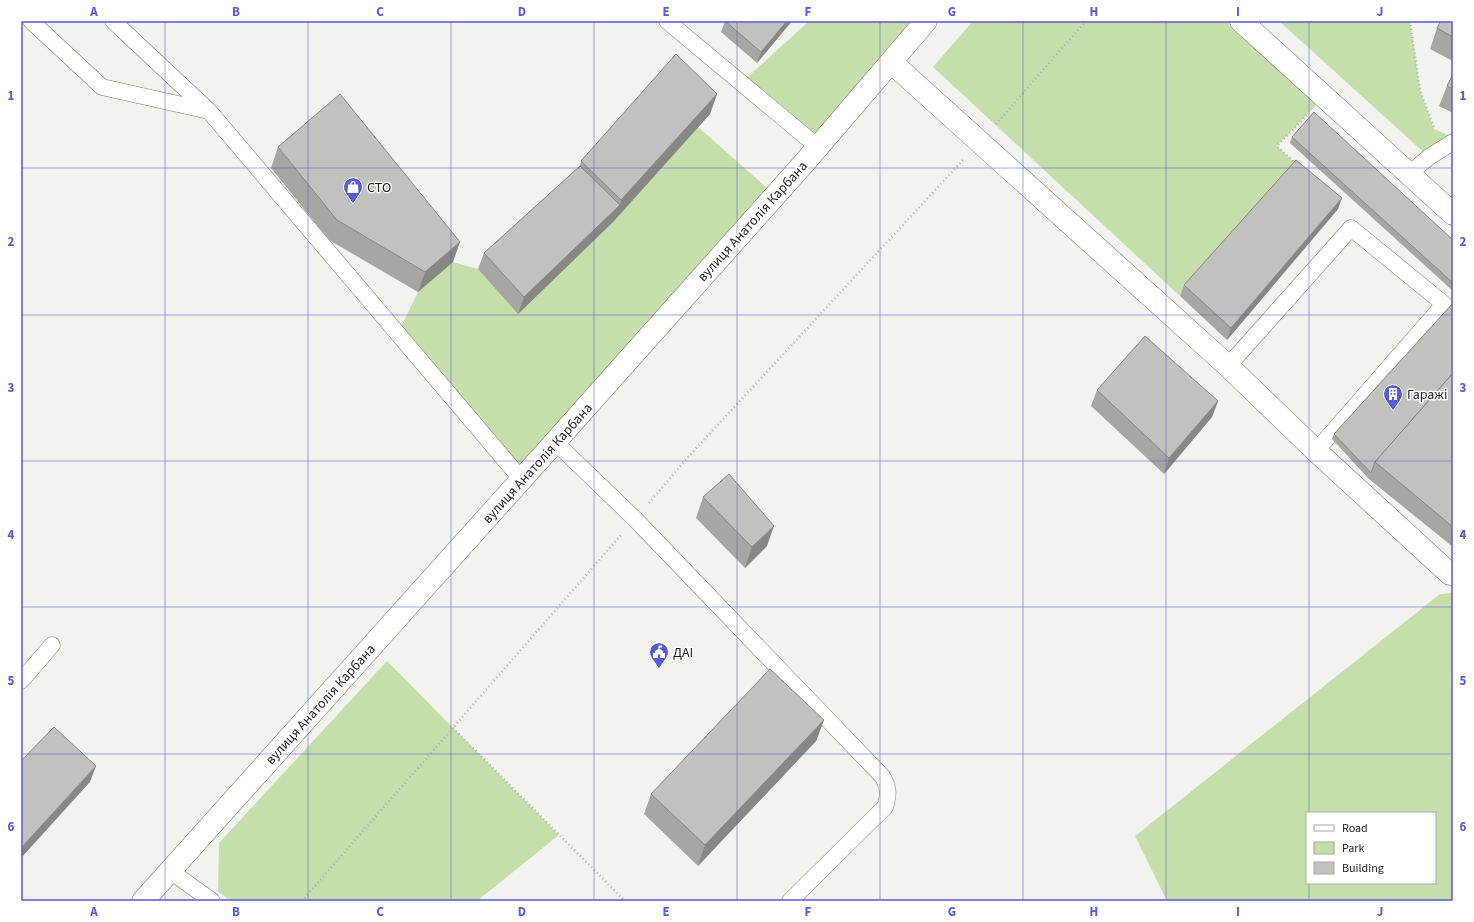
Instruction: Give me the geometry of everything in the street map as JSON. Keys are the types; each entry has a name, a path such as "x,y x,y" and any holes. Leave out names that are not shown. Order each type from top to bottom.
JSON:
{"street":[{"name":"вулиця Анатолія Карбана","path":"142,901 556,442 818,147 926,21"},
{"path":"1241,21 1453,214"},
{"path":"891,62 1228,366 1316,451 1450,574"}],"lane":[{"path":"32,21 102,87 209,110"},
{"path":"113,21 209,110 522,480"},
{"path":"667,21 818,147"},
{"path":"1409,174 1429,157 1453,142"},
{"path":"1228,366 1351,228 1444,304 1316,451"},
{"path":"556,442 635,519 882,776 888,785 889,796 885,807 790,901"},
{"path":"21,681 52,645"},
{"path":"169,870 212,901"}],"path":[{"path":"302,901 689,456 980,142 1086,21"},
{"path":"1410,21 1420,90 1434,130"},
{"path":"1297,165 1277,146 1324,97"},
{"path":"453,728 625,901"}],"green space":[{"path":"809,21 926,21 818,147 740,84"},
{"path":"973,21 1241,21 1324,97 1277,146 1297,165 1180,296 933,67"},
{"path":"1279,21 1410,21 1420,90 1434,129 1453,137 1429,157"},
{"path":"698,127 775,195 522,480 398,333 418,292 453,262 478,269 614,221"},
{"path":"1453,593 1453,901 1167,901 1135,836 1440,594"},
{"path":"387,661 559,835 477,901 230,901 218,891 219,843"}],"building":[{"path":"725,21 787,21 761,52"},
{"path":"1441,21 1453,21 1453,37 1437,28"},
{"path":"676,54 717,94 621,200 581,161"},
{"path":"1453,74 1453,89 1447,86"},
{"name":"СТО","path":"340,94 460,242 425,272 337,220 278,147"},
{"path":"1314,112 1453,240 1453,283 1292,137"},
{"path":"1296,160 1342,198 1231,328 1184,285"},
{"path":"580,166 620,205 524,297 484,253"},
{"name":"Гаражі","path":"1453,303 1453,373 1375,462 1371,473 1334,434"},
{"path":"1145,336 1218,401 1169,458 1097,390"},
{"path":"1453,373 1453,527 1375,462"},
{"path":"729,474 774,526 752,547 703,497"},
{"path":"770,669 824,720 705,845 651,794"},
{"path":"54,727 96,766 21,848 21,761"}],"place":[{"name":"СТО","path":"353,204"},
{"name":"Гаражі","path":"1393,411"},
{"name":"ДАІ","path":"659,669"}]}
